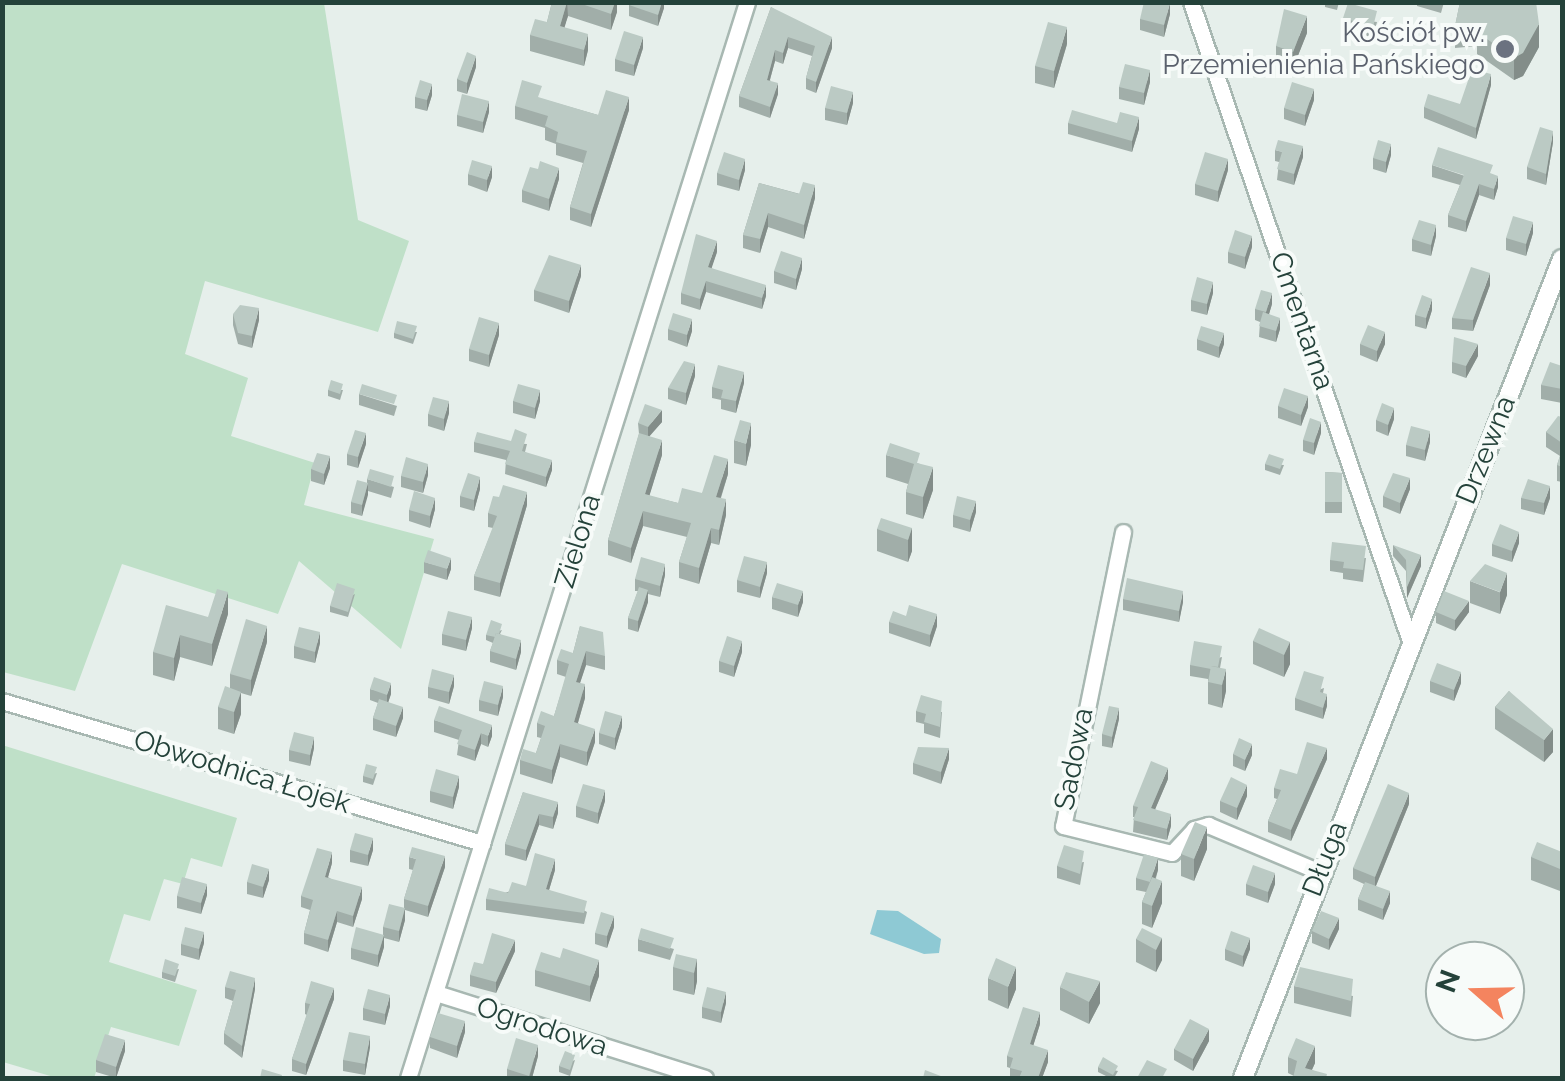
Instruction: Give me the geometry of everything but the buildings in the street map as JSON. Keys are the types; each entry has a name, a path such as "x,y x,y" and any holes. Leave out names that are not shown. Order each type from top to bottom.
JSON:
{"street":[{"name":"Zielona","path":"408,1078 747,2"},
{"name":"Cmentarna","path":"1192,2 1410,641"},
{"name":"Drzewna","path":"1410,641 1562,259"},
{"name":"Sadowa","path":"1123,532 1063,826 1172,853 1194,829 1208,825 1320,872"},
{"name":"Długa","path":"1243,1078 1410,641"},
{"name":"Obwodnica Łojek","path":"2,700 482,844"},
{"name":"Ogrodowa","path":"436,994 705,1078"}],"green space":[{"path":"2,3 324,3 358,220 409,241 378,332 205,281 185,354 248,378 231,436 315,463 304,505 434,539 401,649 299,561 278,614 122,564 75,691 3,672"},
{"path":"2,745 237,818 222,867 191,858 183,884 164,879 150,921 124,914 109,962 197,990 179,1046 111,1027 94,1078 57,1078 3,1062"}],"water":[{"path":"877,910 898,911 941,939 939,953 924,954 870,934"}],"place":[{"name":"Kościół pw. Przemienienia Pańskiego","path":"1505,49"}]}
